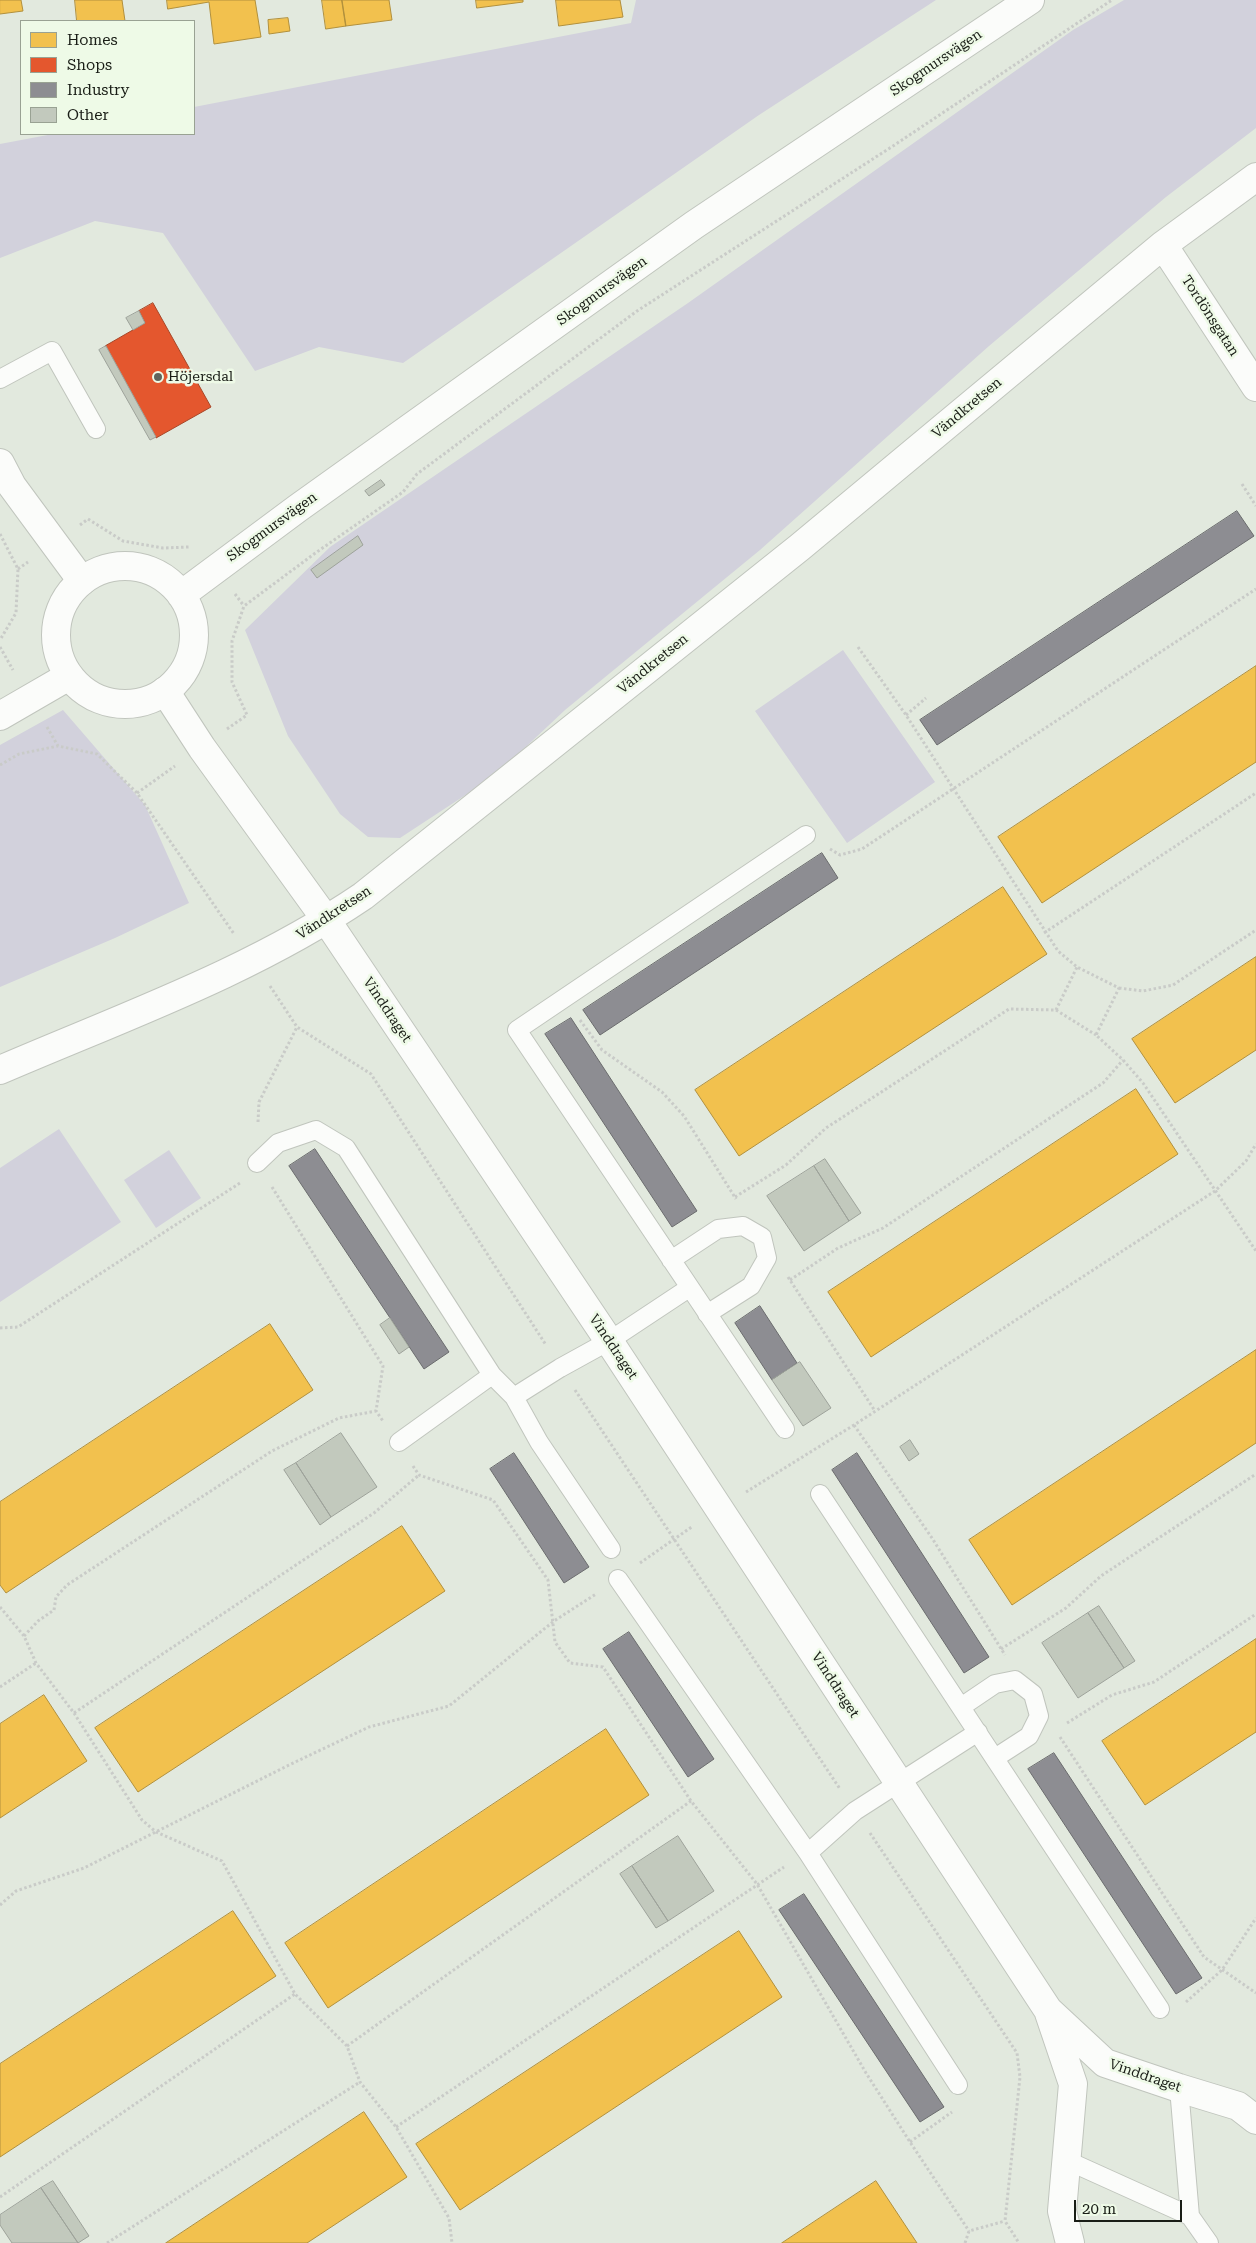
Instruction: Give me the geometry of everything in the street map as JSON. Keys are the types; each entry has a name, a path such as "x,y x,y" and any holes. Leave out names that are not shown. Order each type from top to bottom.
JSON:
{"street":[{"name":"Skogmursvägen","path":"181,594 694,225 1030,0"},
{"name":"Vändkretsen","path":"0,1070 254,961 327,921 363,896 800,547 1163,245 1256,178"},
{"name":"Tordönsgatan","path":"1163,245 1256,387"},
{"path":"0,463 12,486 82,581"},
{"path":"125,566 146,569 166,580 181,594 191,614 194,636 191,657 181,676 165,692 146,701 125,704 103,701 84,691 69,676 59,656 56,635 59,614 69,594 82,581 104,570 125,566"},
{"path":"0,716 69,676"},
{"name":"Vinddraget","path":"165,692 202,748 327,921 609,1341 1048,2010 1074,2084 1062,2211 1070,2243"},
{"name":"Vinddraget","path":"1048,2010 1105,2063 1238,2106 1256,2120"}],"lane":[{"path":"0,379 52,351 96,429"},
{"path":"785,1429 517,1030 566,999 806,835"},
{"path":"257,1163 278,1143 316,1130 346,1148 492,1375 514,1398 539,1442 611,1549"},
{"path":"671,1260 718,1229 743,1226 762,1237 767,1258 751,1286 707,1314"},
{"path":"514,1398 560,1368 609,1341 689,1288"},
{"path":"399,1442 492,1375"},
{"path":"820,1494 1160,2009"},
{"path":"618,1579 808,1853 958,2085"},
{"path":"961,1707 995,1684 1015,1680 1032,1694 1039,1716 1029,1736 995,1758"},
{"path":"808,1853 855,1811 978,1732"},
{"path":"1179,2088 1190,2216 1209,2243"},
{"path":"1066,2160 1190,2216"}],"path":[{"path":"137,793 247,715 232,682 232,641 244,606 402,492 417,474 637,310 893,146 1112,0"},
{"path":"1242,484 1256,506"},
{"path":"18,569 88,519 123,541 163,548 198,547 244,606"},
{"path":"0,534 18,569 16,613 0,640"},
{"path":"806,835 840,856 862,849 1256,589"},
{"path":"858,648 906,715 1044,933 1058,951 1077,967 1119,988 1143,991 1174,985 1256,930"},
{"path":"30,698 58,746"},
{"path":"906,715 926,698"},
{"path":"0,765 19,754 58,746 97,754 137,793 254,961 297,1027 371,1074 560,1368 1017,2053 1020,2077 1005,2221 1019,2243"},
{"path":"1044,933 1256,793"},
{"path":"1056,1010 1077,967"},
{"path":"1096,1035 1119,988"},
{"path":"566,999 602,1050 662,1092 684,1116 875,1411"},
{"path":"735,1197 786,1166 826,1128 1009,1009 1056,1010 1096,1035 1123,1060 1143,1083 1256,1251"},
{"path":"297,1027 259,1102 257,1163 382,1366 376,1411 399,1442 419,1474 493,1500 548,1580 555,1642 570,1663 603,1667 691,1801 757,1884 866,2073 969,2231"},
{"path":"790,1280 838,1248 883,1228 1103,1083 1123,1060"},
{"path":"0,1905 16,1891 84,1868 369,1728 449,1706 554,1621 578,1607 673,1539 854,1425 1215,1191 1246,1161 1256,1144"},
{"path":"0,1328 18,1327 240,1183 257,1163"},
{"path":"24,1636 38,1621 54,1610 56,1597 66,1585 272,1451 339,1418 376,1411"},
{"path":"854,1425 932,1538 1001,1649 1204,1957 1256,1993"},
{"path":"74,1713 374,1513 419,1474"},
{"path":"1001,1649 1066,1608 1101,1576 1256,1474"},
{"path":"0,1607 24,1636 36,1663 74,1713 142,1820 156,1832 222,1861 295,1994 347,2046 360,2082 396,2127 449,2218 452,2243"},
{"path":"1063,1726 1112,1695 1154,1682 1256,1614"},
{"path":"0,1687 36,1663"},
{"path":"347,2046 691,1801"},
{"path":"396,2127 711,1918 757,1884"},
{"path":"1160,2009 1185,2002 1222,1970 1256,1918"},
{"path":"0,2197 295,1994"},
{"path":"107,2243 360,2082"},
{"path":"910,2142 956,2109 958,2085"},
{"path":"969,2231 1005,2221"},
{"path":"965,2243 969,2231"}],"shaded area":[{"path":"636,0 936,0 759,115 403,363 319,347 255,371 163,233 95,221 0,258 0,144 48,135 195,135 195,107 631,23"},
{"path":"1124,0 1256,0 1256,128 1166,197 989,346 760,550 565,710 496,775 400,838 368,837 340,814 288,736 245,630 330,547 688,303 1073,30"},
{"path":"843,650 935,782 847,843 755,711"},
{"path":"63,710 145,805 189,903 115,938 0,987 0,745"},
{"path":"59,1129 121,1222 0,1302 0,1168"},
{"path":"169,1150 201,1198 156,1228 124,1180"}],"building: Homes":[{"path":"0,0 21,0 23,11 0,14"},
{"path":"75,0 122,0 125,20 77,20"},
{"path":"167,0 255,0 261,37 214,44 209,2 168,9"},
{"path":"322,0 342,0 346,26 326,29"},
{"path":"342,0 389,0 392,20 346,26"},
{"path":"476,0 523,0 523,2 477,8"},
{"path":"556,0 620,0 623,17 559,26"},
{"path":"288,18 290,31 269,34 268,20"},
{"path":"1256,666 1256,762 1042,903 998,837"},
{"path":"1003,887 1047,954 739,1156 695,1090"},
{"path":"1256,957 1256,1050 1175,1103 1132,1039"},
{"path":"1136,1089 1178,1154 871,1357 828,1292"},
{"path":"270,1324 313,1390 6,1593 0,1585 0,1502"},
{"path":"1256,1350 1256,1443 1012,1605 969,1540"},
{"path":"402,1526 445,1591 138,1792 95,1728"},
{"path":"1256,1639 1256,1732 1145,1805 1102,1741"},
{"path":"44,1695 87,1761 0,1818 0,1724"},
{"path":"606,1729 649,1795 328,2008 285,1943"},
{"path":"233,1911 276,1976 0,2157 0,2064"},
{"path":"739,1931 782,1997 460,2210 416,2144"},
{"path":"364,2112 407,2177 307,2243 166,2243"},
{"path":"876,2181 917,2243 782,2243"}],"building: Shops":[{"name":"Höjersdal","path":"153,303 211,407 156,438 105,346 145,323 139,311"}],"building: Industry":[{"path":"1237,511 1254,536 937,745 920,720"},
{"path":"822,853 838,878 600,1035 583,1010"},
{"path":"571,1018 697,1211 672,1227 545,1034"},
{"path":"315,1149 449,1352 424,1369 289,1166"},
{"path":"760,1306 797,1363 772,1380 735,1323"},
{"path":"514,1453 589,1567 564,1583 490,1469"},
{"path":"857,1453 989,1657 964,1673 832,1470"},
{"path":"629,1632 714,1759 688,1777 603,1649"},
{"path":"1054,1753 1202,1978 1176,1994 1028,1769"},
{"path":"804,1894 944,2107 920,2122 779,1910"}],"building: Other":[{"path":"139,311 145,323 133,330 126,318"},
{"path":"106,346 156,437 150,440 99,350"},
{"path":"381,480 385,485 369,496 365,491"},
{"path":"358,536 363,545 317,578 311,570"},
{"path":"825,1159 861,1213 849,1221 814,1166"},
{"path":"814,1166 849,1221 804,1251 767,1196"},
{"path":"390,1318 409,1347 399,1354 380,1325"},
{"path":"800,1362 831,1408 803,1426 772,1380"},
{"path":"341,1433 377,1487 331,1517 296,1463"},
{"path":"910,1440 919,1454 909,1461 900,1447"},
{"path":"296,1463 331,1517 320,1525 284,1470"},
{"path":"1099,1606 1135,1661 1124,1668 1088,1613"},
{"path":"1088,1613 1124,1668 1078,1698 1042,1643"},
{"path":"678,1836 714,1891 668,1921 632,1866"},
{"path":"632,1866 668,1921 656,1928 620,1874"},
{"path":"53,2181 89,2236 78,2243 41,2188"},
{"path":"41,2188 78,2243 12,2243 0,2225 0,2215"}],"place":[{"name":"Höjersdal","path":"158,377"}]}
